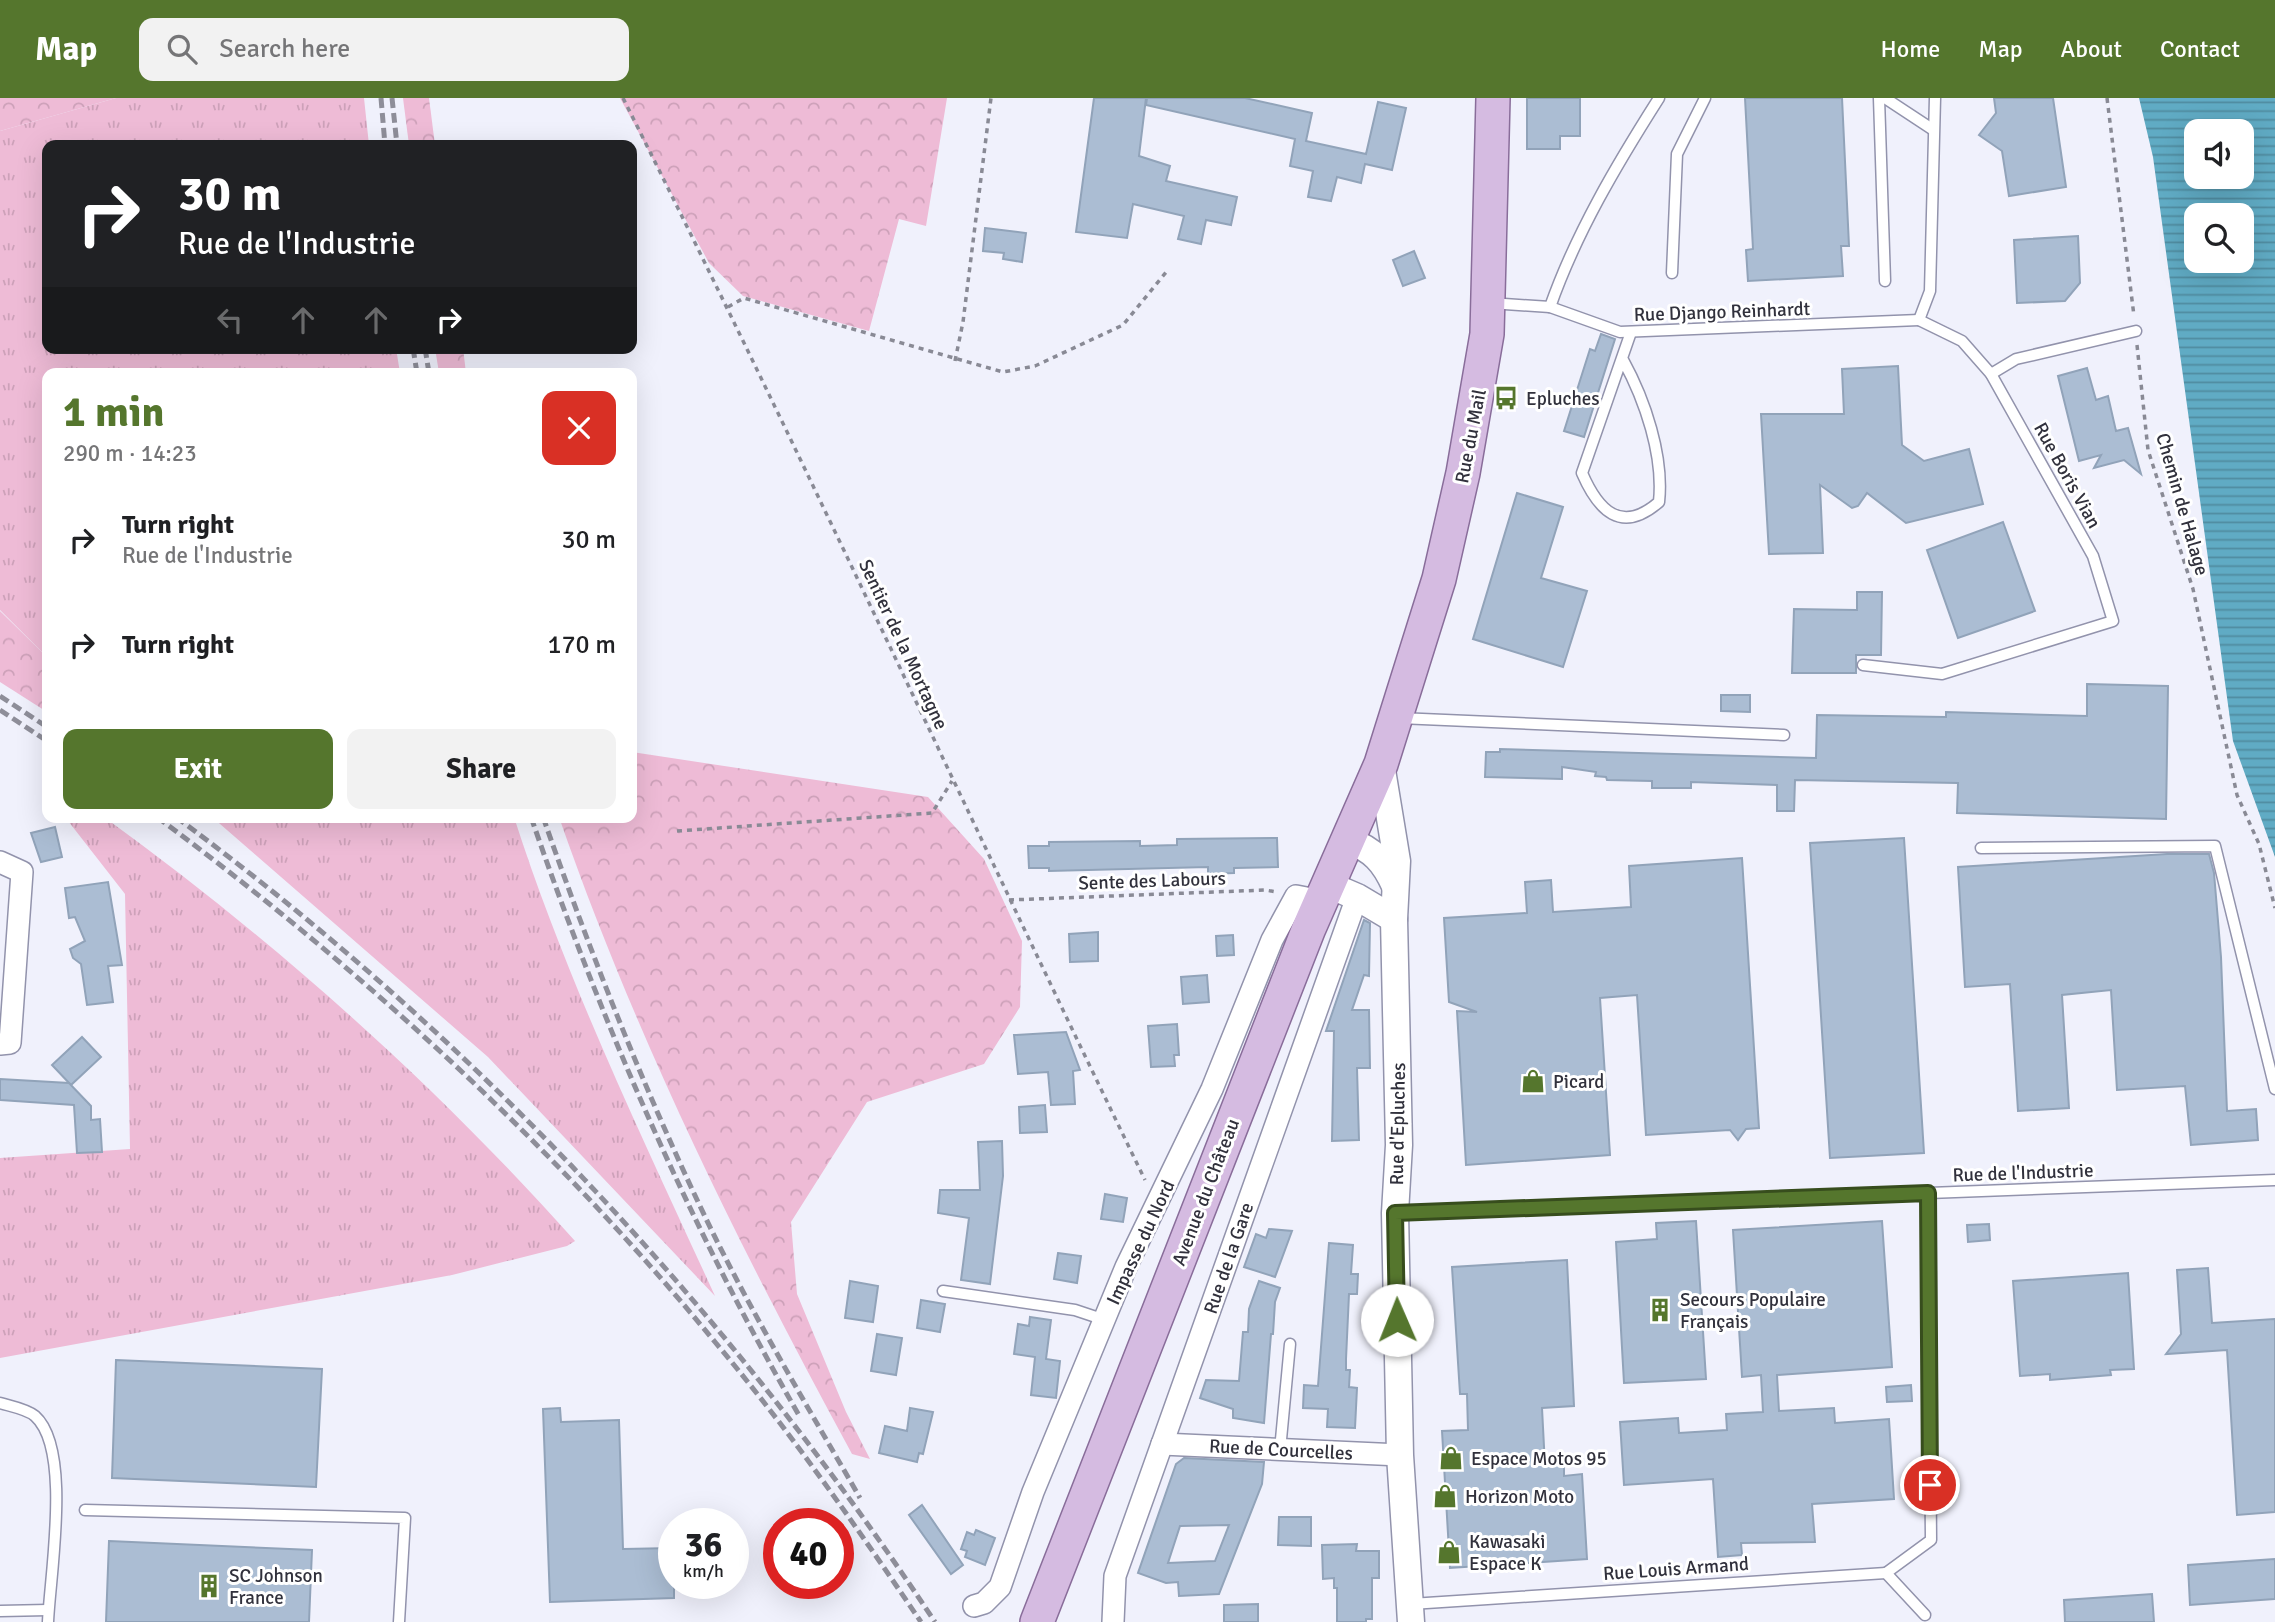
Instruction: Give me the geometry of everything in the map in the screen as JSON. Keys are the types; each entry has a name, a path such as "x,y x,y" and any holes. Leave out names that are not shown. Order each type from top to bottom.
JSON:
{"main road":[{"name":"Rue du Mail","path":"1381,764 1439,579 1463,473 1486,345 1493,193 1493,98"},
{"name":"Avenue du Château","path":"1037,1622 1348,840 1381,764"}],"street":[{"name":"Rue d'Epluches","path":"1381,764 1397,861 1394,919 1399,1145 1395,1213 1400,1455 1411,1613"},
{"path":"1348,840 1369,849 1386,865 1395,886"},
{"path":"0,862 22,872 7,961 5,1043"},
{"path":"1326,895 1394,919"},
{"name":"Impasse du Nord","path":"974,1606 984,1603 1000,1587 1033,1492 1105,1320 1212,1089 1272,940 1326,895"},
{"name":"Rue de la Gare","path":"1113,1622 1115,1576 1162,1444 1326,895"},
{"name":"Rue de Courcelles","path":"1162,1444 1400,1455"}],"lane":[{"path":"1550,307 1564,270 1614,170 1659,98"},
{"path":"1672,274 1677,154 1705,98"},
{"path":"1879,98 1885,281"},
{"path":"1885,98 1932,130"},
{"path":"1919,320 1930,291 1932,130 1935,98"},
{"name":"Rue Django Reinhardt","path":"1488,303 1550,307 1620,332 1919,320"},
{"name":"Rue Boris Vian","path":"1863,665 1942,674 2113,621 2093,556 1991,374 1962,341 1919,320"},
{"path":"1991,374 2016,359 2136,331"},
{"path":"1623,360 1638,387 1662,477 1659,502 1646,513 1623,519 1605,511 1590,492 1582,472 1631,332"},
{"path":"1396,718 1784,735"},
{"path":"1981,848 2215,846 2275,1089"},
{"name":"Rue de l'Industrie","path":"1395,1213 2275,1180"},
{"path":"1925,1615 1886,1573 1931,1540 1928,1193"},
{"path":"943,1291 1075,1310 1105,1320"},
{"path":"1280,1450 1290,1344"},
{"path":"0,1403 34,1415 52,1441 56,1493 48,1616 0,1611"},
{"path":"85,1510 405,1518 399,1622"},
{"name":"Rue Louis Armand","path":"1411,1613 1886,1573"}],"path":[{"name":"Sentier de la Mortagne","path":"623,98 883,629 1008,900 1157,1204"},
{"path":"955,361 963,322 991,98"},
{"name":"Chemin de Halage","path":"2107,98 2148,450 2193,589 2237,795 2259,844 2275,908"},
{"path":"727,307 744,298 955,361 1003,372 1035,366 1123,325 1167,271"},
{"path":"677,831 932,813 952,781"},
{"name":"Sente des Labours","path":"1008,900 1265,890 1326,895"}],"green space":[{"path":"0,98 116,98 0,131"},
{"path":"116,98 364,98 368,140 42,140 42,354 397,354 399,368 42,368 42,652 0,610 0,131"},
{"path":"403,98 429,98 434,140 408,140"},
{"path":"620,98 947,98 926,226 899,219 869,331 743,296 709,263"},
{"path":"436,354 464,354 465,368 438,368"},
{"path":"0,611 42,652 42,709 0,682"},
{"path":"637,753 928,797 984,859 1022,941 1020,1007 984,1064 867,1102 791,1222 797,1294 846,1412 870,1459 852,1454 730,1220 656,1062 589,900 561,823 637,823"},
{"path":"70,823 112,823 230,913 410,1071 522,1183 575,1241 567,1246 452,1275 0,1358 0,1158 130,1149 125,894"},
{"path":"219,823 516,823 582,1000 715,1296 488,1057"}],"water":[{"path":"2139,98 2275,98 2275,857 2233,741 2153,157"}],"building":[{"path":"1094,98 1146,98 1139,156 1170,166 1166,181 1237,197 1231,225 1206,220 1201,244 1178,239 1184,216 1133,204 1127,238 1076,232"},
{"path":"1147,98 1245,98 1312,113 1306,141 1366,154 1378,102 1406,108 1392,170 1365,164 1361,183 1337,177 1331,201 1308,197 1313,171 1290,166 1295,139 1146,105"},
{"path":"1527,98 1580,98 1580,136 1560,136 1560,149 1527,149"},
{"path":"1745,98 1842,98 1849,246 1841,246 1843,276 1748,281 1746,250 1753,249"},
{"path":"1994,98 2053,98 2066,187 2009,196 2002,151 1979,135 1996,113"},
{"path":"985,228 1026,233 1022,262 1003,259 1004,253 983,251"},
{"path":"2078,236 2080,283 2065,301 2017,303 2014,240"},
{"path":"1414,251 1425,278 1403,286 1393,260"},
{"path":"1601,334 1615,339 1584,437 1564,431 1590,349 1595,351"},
{"path":"1898,366 1902,445 1924,461 1969,449 1983,504 1906,523 1867,493 1858,506 1852,508 1820,485 1823,553 1769,554 1761,414 1844,414 1842,369"},
{"path":"2087,368 2096,400 2108,396 2116,431 2128,428 2141,474 2124,460 2094,468 2101,455 2079,461 2058,376"},
{"path":"1517,493 1563,507 1541,578 1587,591 1563,667 1473,639"},
{"path":"2003,522 2035,611 1958,638 1927,550"},
{"path":"1857,592 1882,592 1881,655 1856,655 1856,673 1792,673 1794,609 1857,610"},
{"path":"2087,684 2168,686 2166,819 1957,813 1958,783 1795,780 1794,811 1777,811 1777,785 1691,782 1691,788 1652,788 1652,781 1607,780 1606,777 1595,776 1596,772 1562,767 1562,779 1485,777 1486,752 1500,752 1500,749 1816,758 1817,715 1946,717 1946,712 2087,716"},
{"path":"1721,695 1750,695 1750,712 1721,711"},
{"path":"55,827 62,857 41,862 31,833"},
{"path":"1277,838 1278,867 1234,868 1234,873 1208,874 1208,867 1049,871 1049,868 1029,868 1028,846 1049,846 1049,842 1140,841 1140,846 1177,845 1177,839"},
{"path":"1904,838 1924,1153 1830,1158 1810,843"},
{"path":"2167,854 2209,854 2214,873 2221,957 2227,1111 2256,1109 2258,1140 2191,1145 2185,1086 2117,1090 2111,990 2062,995 2069,1108 2018,1111 2010,984 1965,987 1958,867"},
{"path":"1742,858 1759,1128 1746,1129 1738,1140 1730,1130 1646,1135 1637,995 1600,998 1610,1155 1466,1165 1457,1011 1477,1012 1449,1002 1444,918 1527,913 1525,882 1551,880 1553,912 1631,907 1629,866"},
{"path":"108,882 122,965 108,966 113,1002 87,1005 81,964 73,958 70,949 85,941 75,917 69,918 65,888"},
{"path":"1364,920 1370,923 1369,976 1364,975 1352,1010 1369,1010 1370,1068 1357,1068 1359,1140 1332,1141 1334,1031 1326,1031"},
{"path":"1098,932 1098,961 1070,962 1069,934"},
{"path":"1233,935 1234,955 1217,956 1216,936"},
{"path":"1207,975 1209,1002 1183,1004 1181,977"},
{"path":"1177,1024 1179,1055 1174,1055 1175,1066 1151,1067 1148,1026"},
{"path":"1066,1032 1080,1070 1073,1071 1075,1104 1051,1105 1048,1072 1018,1074 1014,1035"},
{"path":"82,1037 101,1057 71,1085 52,1065"},
{"path":"0,1079 69,1083 91,1106 91,1120 100,1119 102,1152 77,1153 74,1105 0,1100"},
{"path":"1045,1105 1047,1132 1020,1133 1019,1107"},
{"path":"1002,1141 1003,1176 990,1284 961,1280 969,1218 938,1213 940,1190 980,1190 978,1142"},
{"path":"1105,1194 1127,1198 1123,1222 1101,1219"},
{"name":"Secours Populaire Français","path":"1696,1221 1706,1379 1624,1383 1616,1242 1657,1239 1656,1223"},
{"path":"1882,1221 1892,1367 1777,1375 1779,1411 1834,1408 1835,1423 1889,1419 1894,1499 1812,1504 1815,1542 1741,1543 1742,1555 1718,1557 1713,1479 1624,1485 1620,1422 1678,1418 1679,1433 1727,1430 1726,1414 1763,1412 1761,1375 1742,1377 1733,1230"},
{"path":"1989,1224 1990,1240 1968,1242 1967,1225"},
{"path":"1269,1229 1292,1231 1275,1277 1244,1267 1256,1234 1266,1238"},
{"path":"1329,1243 1353,1245 1351,1274 1358,1274 1357,1294 1349,1294 1346,1359 1346,1370 1350,1370 1349,1387 1357,1388 1355,1428 1327,1427 1328,1409 1303,1408 1304,1385 1318,1386"},
{"path":"1058,1253 1081,1256 1077,1283 1054,1279"},
{"path":"1567,1260 1574,1406 1542,1408 1545,1466 1564,1465 1564,1476 1582,1474 1587,1559 1450,1568 1442,1431 1468,1430 1467,1394 1460,1394 1452,1267"},
{"path":"2208,1268 2212,1323 2275,1319 2275,1512 2237,1515 2227,1350 2166,1354 2181,1334 2177,1270"},
{"path":"2128,1273 2134,1369 2110,1370 2111,1375 2050,1380 2050,1374 2020,1376 2013,1281"},
{"path":"850,1281 878,1286 873,1322 845,1318"},
{"path":"1259,1281 1280,1288 1275,1302 1271,1334 1264,1423 1233,1418 1233,1409 1200,1398 1206,1380 1239,1381 1243,1332 1248,1332 1249,1309"},
{"path":"921,1300 945,1304 940,1332 917,1328"},
{"path":"1030,1317 1051,1320 1046,1359 1060,1361 1056,1398 1031,1395 1035,1357 1014,1354 1018,1324 1029,1326"},
{"path":"877,1334 902,1338 896,1375 871,1371"},
{"path":"116,1360 322,1369 316,1487 112,1478"},
{"path":"1911,1385 1912,1401 1887,1402 1886,1387"},
{"path":"560,1408 561,1422 619,1420 623,1549 658,1548 658,1599 550,1602 543,1409"},
{"path":"910,1408 933,1412 923,1454 919,1453 917,1462 879,1453 885,1426 907,1431"},
{"path":"1184,1458 1264,1462 1262,1484 1219,1594 1179,1596 1178,1582 1166,1583 1138,1573 1176,1464","holes":["1229,1525 1215,1561 1168,1563 1180,1526"]},
{"path":"922,1505 963,1565 951,1574 909,1515"},
{"path":"1279,1517 1311,1517 1311,1546 1278,1545"},
{"path":"976,1530 995,1538 985,1565 965,1557 967,1551 961,1549 967,1532 974,1535"},
{"name":"SC Johnson France","path":"109,1541 312,1550 309,1622 106,1622"},
{"path":"1357,1544 1356,1551 1379,1551 1379,1578 1372,1578 1372,1619 1366,1619 1366,1622 1337,1622 1337,1588 1334,1588 1334,1578 1323,1579 1322,1545"},
{"path":"2275,1559 2275,1599 2190,1605 2188,1565"},
{"path":"2152,1594 2154,1622 2065,1622 2064,1600"},
{"path":"1258,1604 1258,1622 1224,1622 1224,1605"}],"railway":[{"path":"381,98 385,140"},
{"path":"392,98 396,140"},
{"path":"414,354 416,368"},
{"path":"426,354 428,368"},
{"path":"0,696 42,724"},
{"path":"0,710 42,738"},
{"path":"165,823 233,875 381,998 521,1129 588,1198 653,1269 770,1410 921,1622"},
{"path":"184,823 286,903 392,993 494,1087 591,1186 683,1289 772,1396 856,1507 935,1622"},
{"path":"533,823 588,972 651,1124 722,1272 800,1417"},
{"path":"545,823 621,1025 687,1179 746,1297 860,1498"}],"place":[{"name":"Epluches","path":"1506,398"},
{"name":"Picard","path":"1533,1081"},
{"name":"Secours Populaire Français","path":"1660,1310"},
{"name":"Espace Motos 95","path":"1451,1458"},
{"name":"Horizon Moto","path":"1445,1496"},
{"name":"Kawasaki Espace K","path":"1449,1552"},
{"name":"SC Johnson France","path":"209,1586"}],"route":[{"path":"1397,1320 1395,1213 1928,1193 1930,1485"}]}
